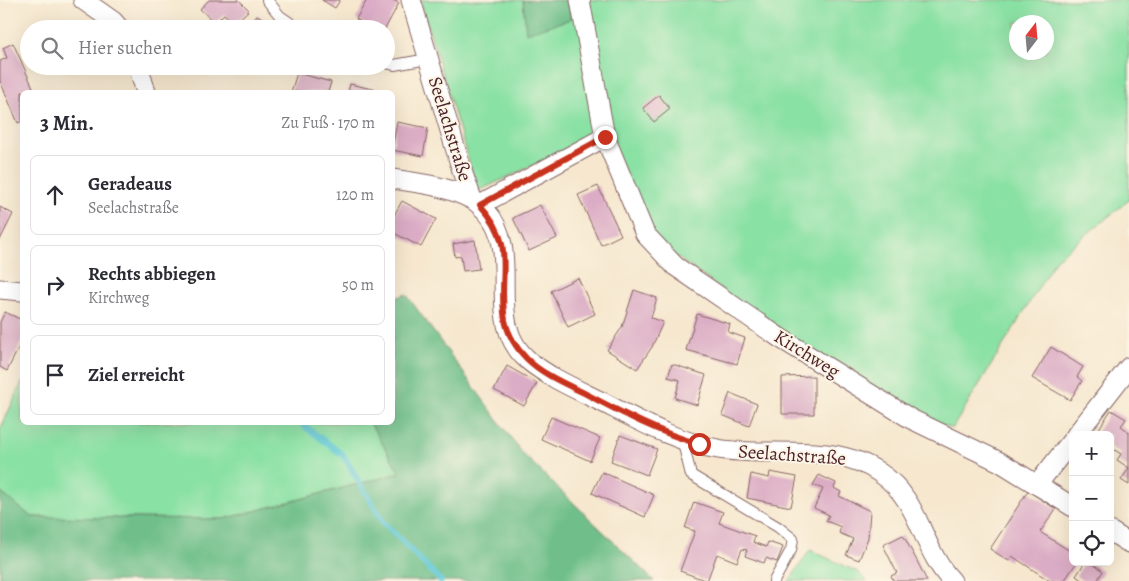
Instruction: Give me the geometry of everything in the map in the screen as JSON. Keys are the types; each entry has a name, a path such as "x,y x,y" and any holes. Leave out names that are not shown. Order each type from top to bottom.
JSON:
{"street":[{"path":"83,0 112,20"},
{"name":"Seelachstraße","path":"411,0 428,59 476,202"},
{"name":"Kirchweg","path":"580,0 605,137 645,234 674,266 780,338 911,419 1000,462 1069,505"},
{"path":"141,75 145,90"},
{"path":"476,202 605,137"},
{"name":"Seelachstraße","path":"395,179 441,187 476,202 490,216 498,229 503,243 504,311 508,332 520,352 538,367 564,383 646,424 682,439 717,449 840,456 868,465 894,484 906,497 938,564 952,581"},
{"path":"0,289 20,291"},
{"path":"1079,431 1129,367"},
{"path":"1037,485 1069,444"},
{"path":"1114,533 1129,542"}],"lane":[{"path":"267,0 280,16 286,20"},
{"name":"Seelachstraße","path":"395,65 428,59"},
{"path":"682,439 691,475 778,527 793,539 791,550 774,581"}],"green space":[{"path":"420,0 523,0 526,32 570,19 570,0 1129,0 1129,200 1056,259 952,429 842,377 645,234 600,134 478,191"},
{"path":"523,0 570,0 571,19 526,33"},
{"path":"406,294 522,453 654,581 0,581 0,492 32,517 224,519 400,473 371,425 395,425 395,298"},
{"path":"20,386 20,425 371,425 400,473 224,519 31,517 0,492 0,430"},
{"path":"810,550 858,572 867,581 789,581"}],"building":[{"path":"209,0 239,0 249,10 238,20 230,20 224,14 218,20 212,20 200,9"},
{"path":"322,0 340,0 335,8"},
{"path":"367,0 393,0 399,3 390,20 356,19"},
{"path":"257,15 265,20 254,20"},
{"path":"13,43 20,59 20,75 27,75 34,90 20,90 20,122 18,123 0,81 0,61 7,58 3,48"},
{"path":"296,75 305,75 331,82 329,90 292,90"},
{"path":"350,84 377,90 348,90"},
{"path":"659,95 670,109 654,122 643,108"},
{"path":"397,122 428,128 423,156 395,151"},
{"path":"598,186 621,235 601,245 578,195"},
{"path":"402,201 436,219 421,247 395,234 395,214"},
{"path":"540,205 557,238 529,251 513,218"},
{"path":"0,207 13,214 0,240"},
{"path":"475,240 479,269 463,271 461,256 455,257 453,244"},
{"path":"578,278 595,314 568,327 551,291"},
{"path":"634,290 657,298 651,318 663,322 652,347 637,369 607,350 622,327"},
{"path":"5,312 20,319 20,345 7,371 0,367 0,322"},
{"path":"697,314 730,324 728,332 745,338 737,364 686,350"},
{"path":"1051,347 1083,367 1077,377 1082,381 1070,400 1032,378"},
{"path":"672,364 706,375 697,405 675,398 680,380 668,377"},
{"path":"507,366 537,383 524,406 494,390"},
{"path":"814,376 814,414 782,414 782,377"},
{"path":"730,393 757,404 749,426 722,415"},
{"path":"1111,410 1126,419 1121,426 1129,432 1129,468 1117,460 1121,454 1114,450 1114,431 1098,431"},
{"path":"551,417 600,438 590,461 541,439"},
{"path":"620,435 657,449 647,475 611,461"},
{"path":"1129,468 1129,485 1121,480"},
{"path":"602,472 654,495 645,517 592,493"},
{"path":"770,472 797,477 791,507 747,498 751,474 769,478"},
{"path":"819,475 836,483 834,488 841,492 839,496 870,511 868,538 859,560 846,555 853,539 839,533 841,527 826,521 829,515 814,508 823,489 813,485"},
{"path":"1028,491 1056,509 1040,532 1069,550 1069,566 1074,566 1064,581 1050,581 1012,556 1009,561 990,549"},
{"path":"694,502 723,512 719,523 755,536 753,542 766,547 768,542 783,547 777,562 766,558 764,563 745,556 747,550 742,549 737,562 717,554 707,581 680,571 695,531 685,528"},
{"path":"903,535 927,581 894,581 891,576 897,573 883,545"},
{"path":"1082,566 1096,566 1103,571 1097,581 1083,581 1076,576"}],"waterway":[{"path":"303,425 343,455 383,522 441,581"}],"route":[{"path":"605,137 480,205 498,229 503,243 504,311 508,332 520,352 528,360 564,383 646,424 699,444"}]}
